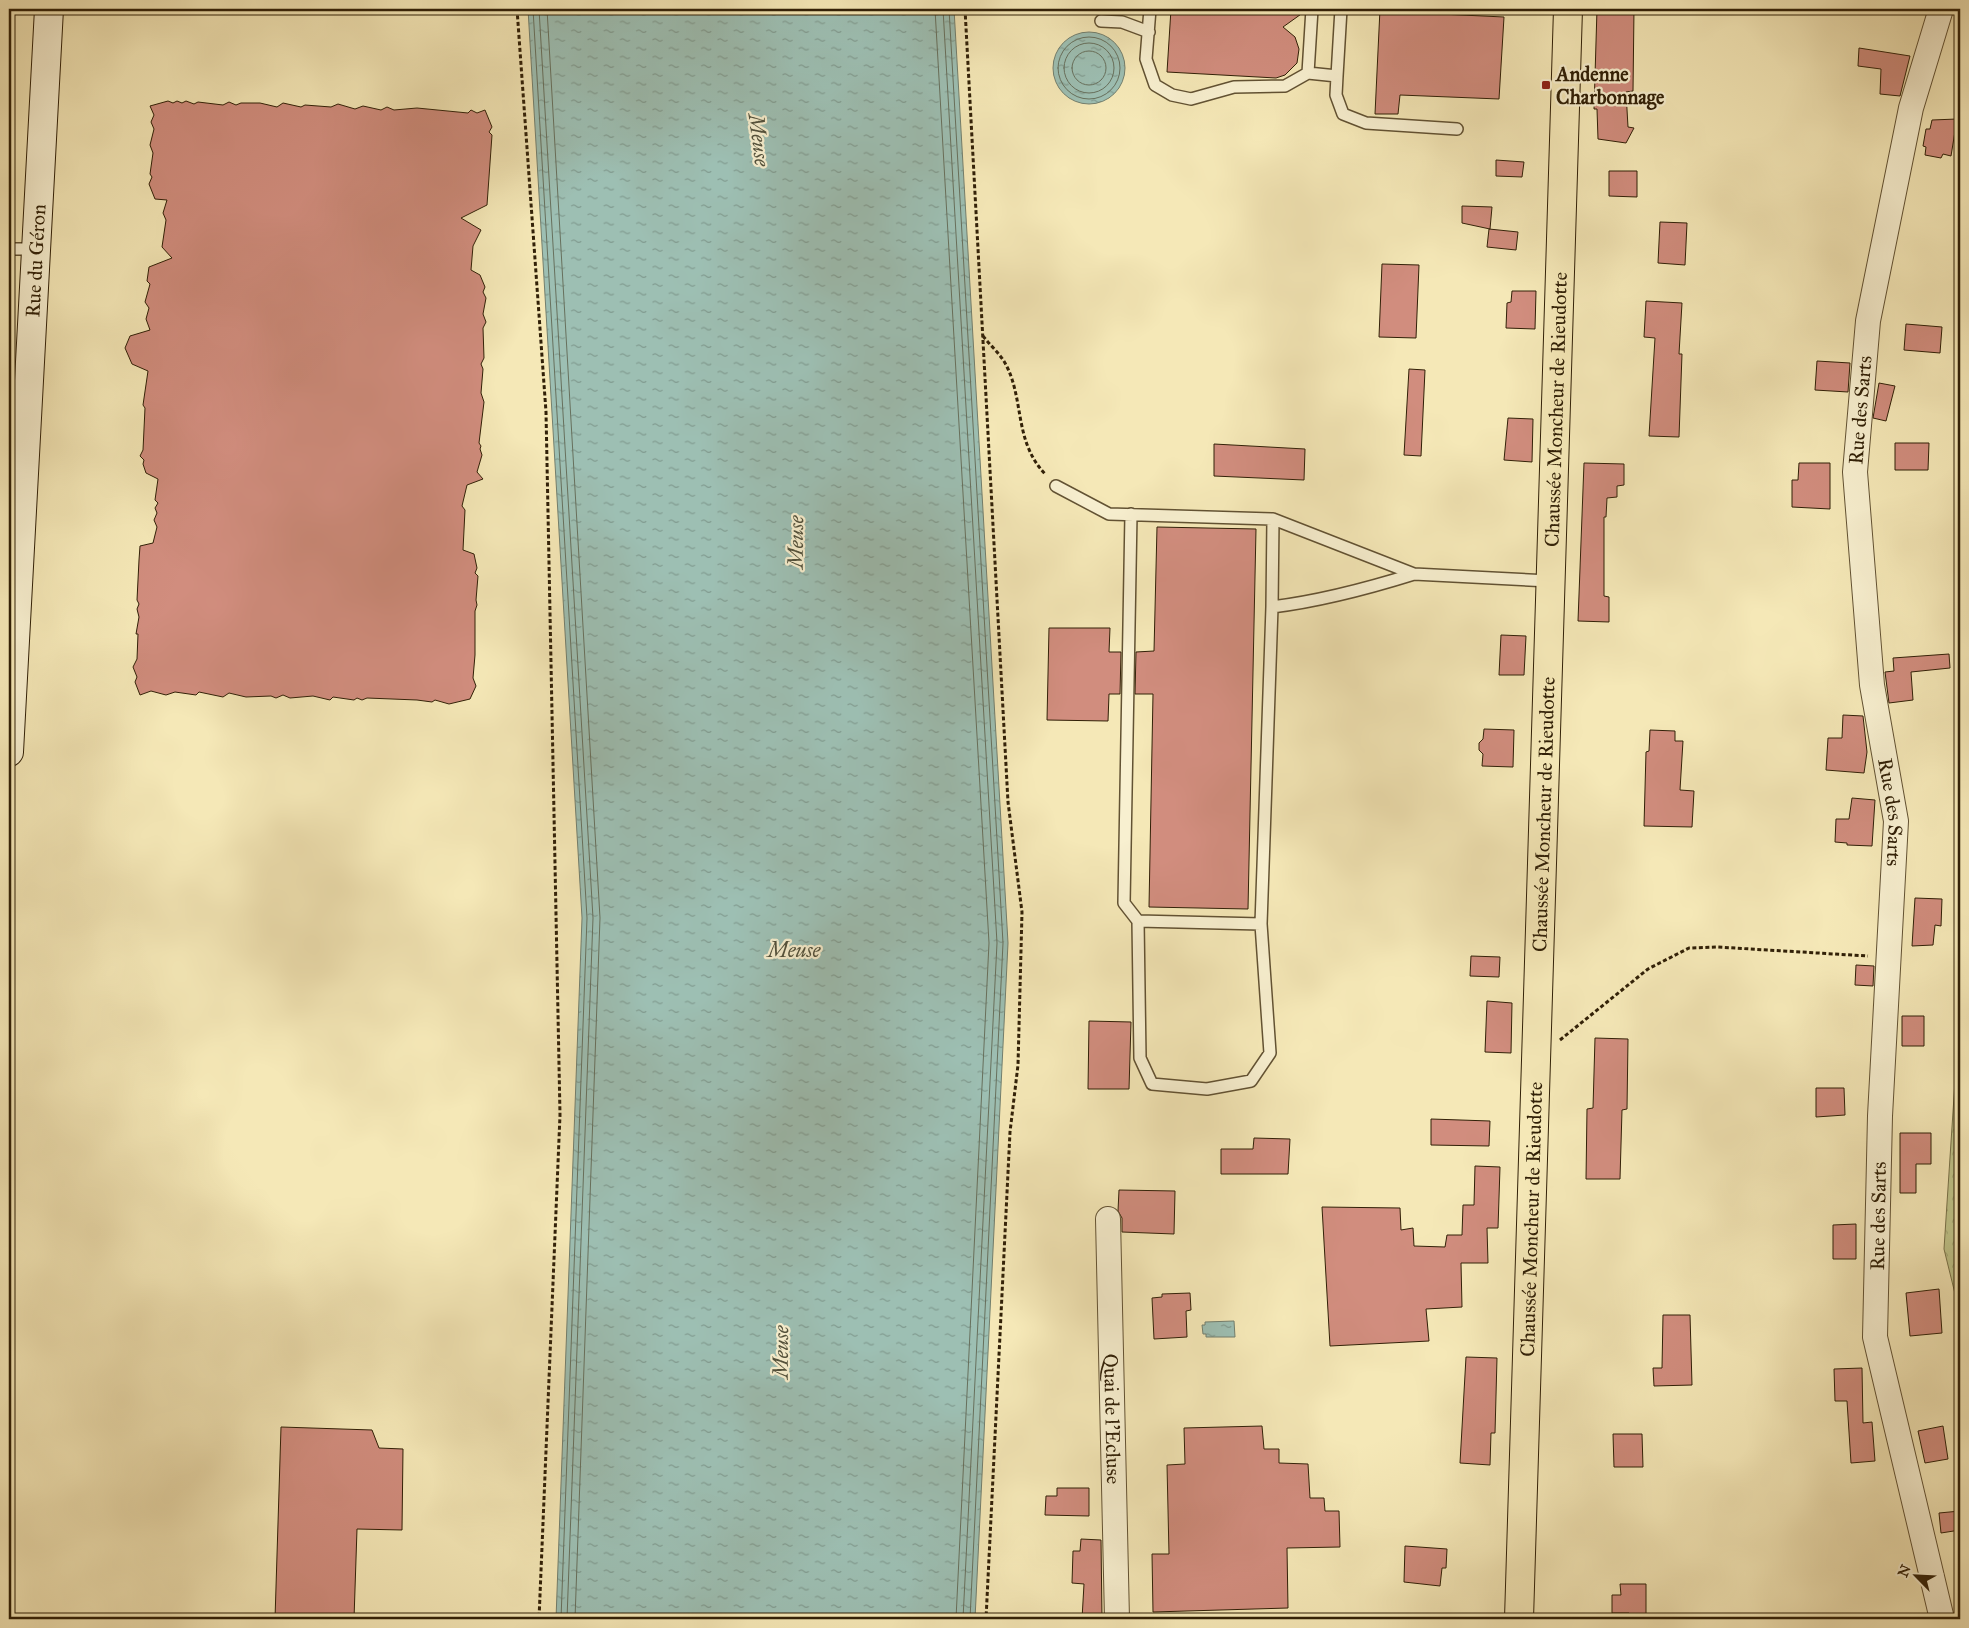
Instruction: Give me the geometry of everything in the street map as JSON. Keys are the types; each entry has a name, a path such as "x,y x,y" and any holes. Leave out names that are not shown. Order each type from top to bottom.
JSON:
{"main road":[{"name":"Rue du Géron","path":"9,752 49,9"},
{"name":"Chaussée Moncheur de Rieudotte","path":"1519,1619 1549,581 1568,9"}],"street":[{"name":"Rue des Sarts","path":"1941,9 1911,108 1868,321 1855,472 1872,685 1896,821 1880,1116 1875,1337 1942,1619"},
{"name":"Quai de l'Ecluse","path":"1108,1219 1117,1619"}],"lane":[{"path":"1150,9 1146,59 1155,85 1172,95 1191,99 1234,87 1285,86 1308,73 1336,76"},
{"path":"1308,73 1312,9"},
{"path":"1341,9 1336,95 1343,114 1366,123 1457,129"},
{"path":"1101,21 1122,22 1149,32"},
{"path":"9,249 36,249"},
{"path":"1056,486 1109,514 1273,519 1414,574 1549,581"},
{"path":"1131,514 1124,903 1138,921 1140,1058 1152,1084 1207,1089 1250,1081 1270,1053 1261,924 1272,607 1273,519"},
{"path":"1272,607 1306,603 1356,592 1414,574"},
{"path":"1138,921 1261,924"}],"path":[{"path":"517,9 546,412 560,1115 540,1619"},
{"path":"965,9 1008,802 1022,912 1018,1066 1010,1132 986,1619"},
{"path":"982,336 1005,364 1025,439 1036,464 1056,486"},
{"path":"1535,1062 1611,997 1648,969 1689,948 1717,947 1888,957"}],"green space":[{"path":"1960,1005 1960,1314 1944,1249"}],"water":[{"name":"Meuse","path":"528,9 954,9 1008,943 975,1619 556,1619 582,918"},
{"path":"1089,32 1103,35 1115,42 1122,54 1125,68 1122,82 1115,94 1103,101 1089,104 1075,101 1063,94 1056,82 1053,68 1056,54 1063,42 1075,35"},
{"path":"1234,1321 1235,1337 1206,1337 1206,1334 1203,1334 1202,1325 1205,1325 1205,1322"}],"building":[{"path":"1171,9 1304,9 1304,12 1283,27 1295,37 1299,49 1297,63 1285,75 1276,78 1167,72"},
{"path":"1380,9 1418,9 1419,13 1504,17 1499,99 1400,95 1398,114 1375,114"},
{"path":"1597,9 1634,9 1633,91 1626,92 1628,127 1634,128 1626,143 1598,139 1597,109 1594,109"},
{"path":"1859,48 1910,56 1900,96 1880,94 1881,69 1858,66"},
{"path":"168,101 173,103 186,101 194,104 198,102 223,105 229,102 236,105 241,103 260,103 277,107 283,103 301,107 305,105 331,107 338,104 355,109 363,106 381,110 387,107 394,110 417,108 468,113 471,110 477,113 485,110 492,127 489,132 492,135 487,205 461,218 481,230 473,246 471,270 480,275 485,287 483,292 486,298 483,314 486,322 483,328 484,358 481,364 483,369 481,393 484,402 479,443 482,455 477,472 483,479 467,485 462,506 465,510 463,550 474,554 477,568 475,573 478,576 473,678 476,686 470,699 449,704 435,700 432,702 367,698 362,700 357,698 354,700 333,697 330,700 313,696 290,698 283,695 276,698 271,696 246,697 229,693 223,697 199,692 196,695 175,692 166,695 151,691 140,695 135,682 137,677 133,667 137,659 138,634 136,634 139,617 137,609 139,604 137,600 140,546 153,543 157,527 154,520 157,513 155,508 158,503 155,500 158,479 146,473 143,464 144,460 140,456 143,450 145,408 143,405 148,371 132,364 125,348 130,336 150,330 146,319 149,308 145,302 150,284 147,281 149,267 172,258 162,247 166,220 163,213 167,200 155,199 149,184 152,177 150,174 153,153 150,145 154,129 151,122 154,115 150,106"},
{"path":"1957,119 1951,156 1943,154 1941,158 1925,155 1926,147 1923,146 1926,129 1930,129 1932,120"},
{"path":"1496,160 1524,162 1522,177 1496,176"},
{"path":"1609,171 1637,171 1637,197 1609,196"},
{"path":"1462,206 1492,207 1490,229 1462,223"},
{"path":"1660,222 1687,223 1685,265 1658,263"},
{"path":"1489,229 1518,232 1516,250 1487,247"},
{"path":"1382,264 1419,265 1416,338 1379,337"},
{"path":"1512,291 1536,291 1535,329 1506,328 1507,303 1511,302"},
{"path":"1646,301 1682,303 1679,354 1682,354 1679,437 1649,436 1655,338 1644,337"},
{"path":"1906,324 1942,327 1940,353 1904,350"},
{"path":"1817,361 1850,363 1848,392 1815,390"},
{"path":"1409,369 1425,370 1421,456 1404,455"},
{"path":"1879,383 1895,386 1886,421 1873,418"},
{"path":"1508,418 1533,419 1532,462 1504,460"},
{"path":"1895,443 1929,443 1928,470 1895,470"},
{"path":"1214,444 1305,449 1304,480 1214,476"},
{"path":"1584,463 1624,464 1624,485 1617,486 1617,497 1607,498 1606,517 1604,517 1604,596 1609,597 1609,622 1578,621"},
{"path":"1799,463 1830,463 1830,509 1792,507 1792,480 1798,480"},
{"path":"1157,527 1256,529 1248,909 1149,907 1153,694 1135,694 1136,652 1154,651"},
{"path":"1049,628 1110,628 1109,652 1121,652 1120,694 1109,694 1108,721 1047,720"},
{"path":"1501,635 1526,636 1524,675 1499,675"},
{"path":"1949,654 1950,668 1911,672 1913,700 1889,703 1885,672 1894,671 1893,658"},
{"path":"1843,715 1863,716 1867,752 1864,773 1826,770 1828,738 1842,738"},
{"path":"1484,729 1514,730 1513,767 1482,766 1483,754 1479,750 1479,743 1483,739"},
{"path":"1650,730 1675,731 1675,741 1683,741 1680,790 1694,791 1692,827 1644,826 1646,752 1649,751"},
{"path":"1852,798 1875,800 1872,846 1847,845 1847,843 1835,842 1836,819 1849,819"},
{"path":"1915,898 1942,899 1941,926 1935,925 1933,945 1912,946"},
{"path":"1471,956 1500,957 1499,977 1470,976"},
{"path":"1856,965 1874,966 1873,986 1855,985"},
{"path":"1487,1001 1512,1003 1511,1053 1485,1052"},
{"path":"1902,1016 1924,1016 1924,1046 1902,1046"},
{"path":"1089,1021 1131,1022 1129,1089 1088,1089"},
{"path":"1595,1038 1628,1039 1627,1109 1622,1110 1620,1179 1586,1179 1587,1109 1593,1108"},
{"path":"1816,1088 1844,1088 1845,1115 1816,1117"},
{"path":"1431,1119 1490,1121 1489,1146 1431,1145"},
{"path":"1900,1133 1931,1133 1931,1164 1916,1164 1916,1193 1900,1193"},
{"path":"1254,1138 1290,1139 1288,1174 1221,1174 1221,1149 1253,1149"},
{"path":"1475,1166 1500,1167 1498,1228 1487,1228 1488,1263 1461,1263 1462,1307 1426,1309 1429,1341 1330,1346 1322,1207 1400,1208 1401,1230 1413,1228 1414,1246 1445,1247 1447,1235 1462,1235 1463,1205 1474,1205"},
{"path":"1119,1190 1175,1191 1174,1234 1122,1232 1122,1218 1118,1211"},
{"path":"1856,1224 1856,1259 1833,1259 1833,1225"},
{"path":"1939,1289 1942,1333 1910,1336 1906,1293"},
{"path":"1190,1293 1191,1310 1186,1311 1187,1337 1154,1339 1152,1298 1162,1297 1162,1294"},
{"path":"1663,1315 1690,1315 1692,1385 1654,1386 1653,1368 1662,1368"},
{"path":"1466,1357 1497,1358 1495,1433 1491,1433 1490,1465 1460,1463"},
{"path":"1862,1368 1863,1423 1872,1422 1875,1461 1851,1463 1847,1401 1835,1401 1834,1369"},
{"path":"1262,1426 1264,1449 1279,1449 1279,1463 1308,1464 1310,1498 1324,1498 1325,1511 1339,1511 1340,1547 1287,1548 1288,1608 1153,1612 1152,1554 1169,1554 1167,1465 1185,1464 1184,1428"},
{"path":"1943,1426 1948,1459 1925,1463 1918,1431"},
{"path":"281,1427 372,1430 379,1448 403,1449 402,1530 357,1529 354,1619 275,1619"},
{"path":"1613,1434 1642,1434 1643,1467 1614,1467"},
{"path":"1057,1488 1089,1488 1089,1516 1045,1515 1046,1496 1057,1496"},
{"path":"1960,1511 1960,1530 1941,1533 1939,1513"},
{"path":"1081,1539 1101,1540 1102,1619 1082,1619 1084,1584 1072,1583 1073,1551 1080,1551"},
{"path":"1405,1546 1447,1549 1446,1568 1442,1568 1440,1586 1404,1582"},
{"path":"1620,1584 1646,1584 1646,1619 1629,1619 1629,1613 1612,1613 1612,1595 1621,1595"}],"place":[{"name":"Andenne Charbonnage","path":"1546,85"}]}
